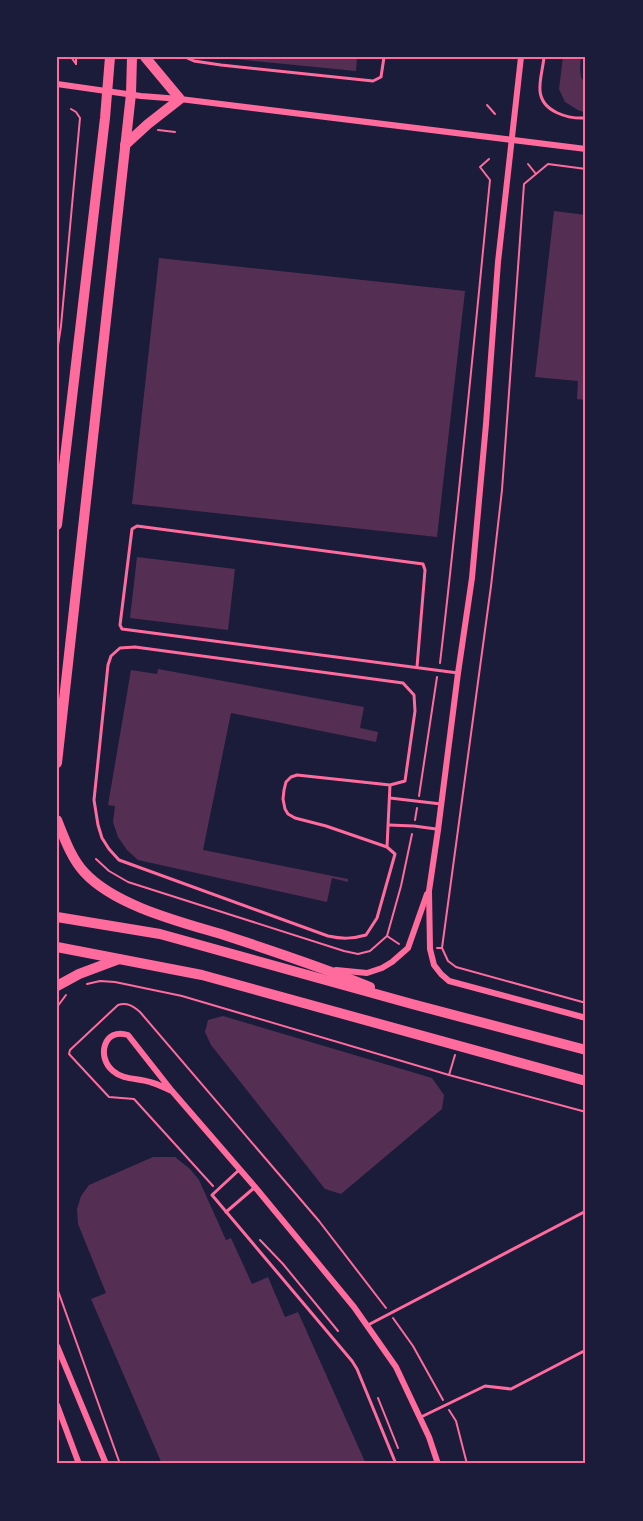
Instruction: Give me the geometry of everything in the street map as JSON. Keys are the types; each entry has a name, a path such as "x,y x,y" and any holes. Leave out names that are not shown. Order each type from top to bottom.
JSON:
{"main road":[{"path":"57,525 108,91 110,57"},
{"path":"57,763 125,145 132,57"},
{"path":"125,145 180,99 145,57"},
{"path":"57,820 69,848 83,871 115,896 162,915 328,969 412,1004"},
{"path":"57,917 160,934 586,1050"},
{"path":"57,947 202,975 586,1081"},
{"path":"57,986 79,974 120,959"}],"street":[{"path":"521,57 498,262 472,578 429,891 430,949 434,965 448,981 586,1018"},
{"path":"57,84 586,149"},
{"path":"328,969 367,973 382,969 392,962 408,948 429,891"},
{"path":"172,1091 151,1082 119,1075 112,1070 104,1056 104,1047 108,1039 115,1035 128,1035 172,1091 255,1186 354,1307 396,1367 429,1437 438,1464"},
{"path":"57,1346 106,1464"},
{"path":"57,1405 79,1464"}],"lane":[{"path":"185,57 194,61 221,65 373,81 381,77 384,57"},
{"path":"544,57 540,92 543,100 552,111 576,118 586,118"},
{"path":"417,667 425,570 423,564 137,526 132,529 120,625 122,629 458,673"},
{"path":"135,647 403,683 414,695 415,711 405,781 390,785 297,775 286,782 283,799 288,814 295,818 387,847 395,854 377,918 366,935 344,939 328,936 119,860 102,838 94,800 108,665 111,656 120,648 135,647"},
{"path":"387,847 390,785"},
{"path":"390,798 441,804"},
{"path":"389,825 438,830"},
{"path":"240,1169 212,1195 352,1361 396,1464"},
{"path":"226,1212 255,1186"},
{"path":"367,1325 586,1211"},
{"path":"419,1418 484,1386 511,1389 586,1350"}],"path":[{"path":"71,57 76,64 76,57"},
{"path":"487,105 495,114"},
{"path":"57,352 80,118 71,109"},
{"path":"156,129 175,132"},
{"path":"387,936 414,826 439,670 454,547 490,180 480,167 489,159"},
{"path":"528,164 536,174"},
{"path":"442,948 502,490 524,183 548,164 586,169"},
{"path":"84,984 100,981 115,982 182,996 449,1075 586,1112"},
{"path":"57,1007 66,994"},
{"path":"216,1191 134,1100 109,1097 69,1054 70,1050 118,1005 130,1004 140,1012 319,1221 390,1313 413,1346 456,1421 467,1464"},
{"path":"449,1075 457,1046"},
{"path":"57,1288 120,1464"}],"building":[{"path":"234,57 357,57 356,71 234,59"},
{"path":"563,57 581,57 581,77 586,86 586,113 565,102 559,89"},
{"path":"554,211 586,215 586,400 577,399 578,381 535,377"},
{"path":"159,258 465,291 437,537 132,504"},
{"path":"137,557 235,569 228,630 130,618"},
{"path":"158,669 364,707 360,728 378,732 376,742 231,713 203,850 348,879 348,882 332,878 327,902 138,860 127,850 118,837 113,822 115,806 108,805 131,670 157,674"},
{"path":"223,1016 432,1078 444,1095 442,1109 341,1194 325,1189 211,1045 205,1032 208,1020"},
{"path":"153,1157 175,1157 190,1169 199,1180 226,1240 231,1238 252,1284 268,1277 285,1317 298,1312 366,1464 162,1464 91,1299 106,1293 78,1224 77,1209 81,1196 89,1185"}]}
